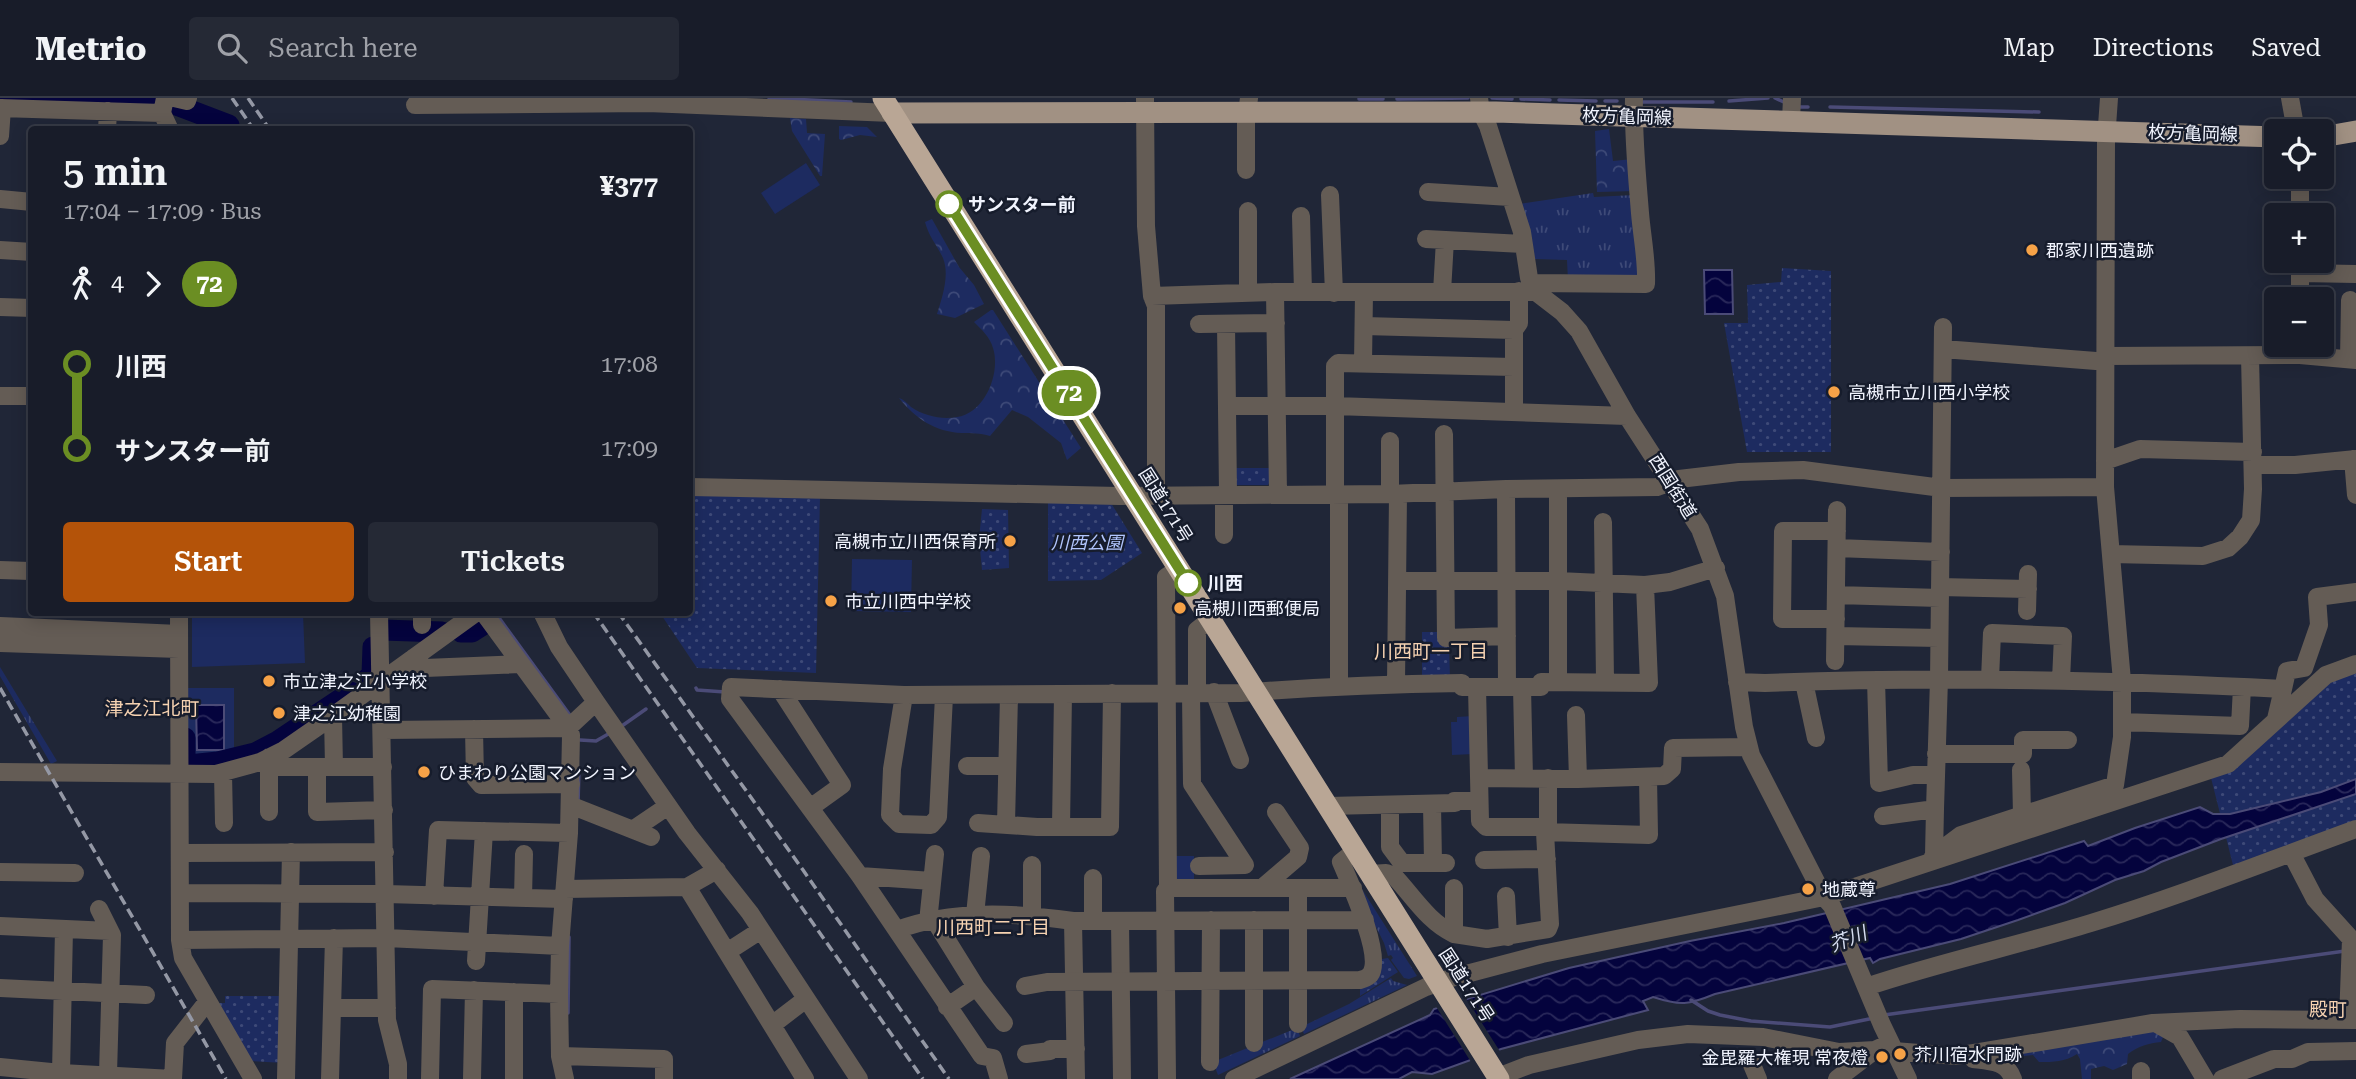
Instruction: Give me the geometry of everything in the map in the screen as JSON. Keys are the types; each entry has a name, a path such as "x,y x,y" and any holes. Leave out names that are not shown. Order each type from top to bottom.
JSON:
{"highway":[{"name":"国道171号","path":"887,106 1496,1075"}],"main road":[{"name":"枚方亀岡線","path":"887,106 1634,107 1791,121 2264,136"},
{"path":"2334,135 2356,131"}],"street":[{"path":"0,136 1,108 74,103 187,102 188,98"},
{"path":"1791,121 1792,98"},
{"path":"1919,866 1961,835 2115,785 2122,737 2122,681 2105,487 2109,98"},
{"path":"2290,98 2294,119"},
{"path":"166,103 169,126"},
{"path":"415,105 648,103 887,106"},
{"path":"106,104 107,126"},
{"path":"1480,105 1524,244 1529,278 1529,289 1519,323 1514,330 1514,411"},
{"path":"1146,106 1146,226 1152,296 1156,306 1156,495"},
{"path":"1246,170 1249,106"},
{"path":"1152,296 1275,292 1442,292 1646,284 1647,263 1640,214 1634,107"},
{"path":"1428,192 1510,197"},
{"path":"1330,195 1334,293"},
{"path":"0,199 28,202"},
{"path":"1248,211 1248,293"},
{"path":"1303,292 1301,224 1332,231"},
{"path":"1426,239 1524,244"},
{"path":"1442,292 1445,240"},
{"path":"0,250 28,252"},
{"path":"2334,271 2356,274"},
{"name":"西国街道","path":"1529,289 1562,312 1579,331 1627,416 1700,529 1725,596 1749,747 1828,902 1863,979 1886,1048"},
{"path":"1275,292 1278,494"},
{"path":"1363,363 1364,293"},
{"path":"2334,356 2353,360 2350,300"},
{"path":"0,307 28,308"},
{"path":"1199,324 1276,323"},
{"path":"1224,535 1224,502 1228,494 1226,324"},
{"path":"1364,326 1514,330"},
{"path":"1934,855 1943,327"},
{"path":"1944,349 2096,361 2106,358 2264,354"},
{"path":"2111,554 2203,556 2228,548 2241,537 2251,520 2253,459 2250,356"},
{"path":"1339,687 1335,366 1338,363 1363,363 1514,367"},
{"path":"0,396 28,396"},
{"path":"1228,406 1335,406 1627,416"},
{"path":"1444,434 1446,638 1507,636"},
{"path":"1390,441 1397,580 1396,684"},
{"path":"2105,461 2140,449 2295,465 2354,459 2356,495"},
{"path":"693,486 1134,496 1394,494 1657,487 1671,482 1739,472 1803,470 1942,488 2105,487"},
{"path":"1506,489 1507,636 1524,778"},
{"path":"1558,489 1558,682"},
{"path":"1835,661 1837,510"},
{"path":"1603,522 1605,681"},
{"path":"1939,638 1836,628 1782,619 1783,531 1941,552"},
{"path":"1397,580 1558,581 1645,585 1670,582 1716,568"},
{"path":"1167,1079 1166,577 1178,569"},
{"path":"0,570 28,570"},
{"path":"1836,595 1940,593 2028,582 2027,611"},
{"path":"999,1079 993,1058 982,1056 860,876 730,699 731,687 904,695 1063,694 1112,697 1396,684 1462,683 1462,687 1541,687 1541,682 1649,682 1645,585"},
{"path":"2275,721 2287,671 2304,668 2319,625 2317,597 2356,592"},
{"path":"178,616 180,940 183,958 253,1079"},
{"path":"379,616 387,1020 398,1064 398,1079"},
{"path":"269,762 474,616"},
{"path":"483,616 571,735 568,892 560,946 559,994 559,1056 565,1079"},
{"path":"544,616 559,647 596,702 668,806 761,929 859,1079"},
{"path":"1199,866 1245,865 1192,784 1201,692 1197,630 1211,619"},
{"path":"0,626 37,620 85,638"},
{"path":"1990,679 1992,634 2063,636 2061,680"},
{"path":"0,643 85,638 178,642"},
{"path":"413,658 425,668 521,664"},
{"path":"1234,1079 1441,986 1573,948 1828,902 1919,866 2228,764 2326,675 2356,664"},
{"path":"1737,682 1990,679 2122,681 2283,689"},
{"path":"1876,680 1880,783 1913,775 1935,775"},
{"path":"1804,682 1816,738"},
{"path":"1477,687 1480,821 1486,827 1649,835 1648,777"},
{"path":"2122,722 2241,726 2242,687"},
{"path":"780,689 842,785 810,808"},
{"path":"1201,692 1240,760"},
{"path":"1061,827 1063,694"},
{"path":"904,695 892,769 890,815 899,824 931,825 938,817 944,696"},
{"path":"1006,824 1009,695"},
{"path":"978,823 1110,827 1112,697"},
{"path":"383,730 568,728 596,702"},
{"path":"1576,715 1577,779"},
{"path":"333,716 317,812 384,810"},
{"path":"474,729 475,778 481,785 570,784"},
{"path":"1936,754 2023,754 2023,740 2068,740"},
{"path":"1479,778 1664,776 1672,769 1673,748 1749,747"},
{"path":"0,772 178,775 223,773 260,762 325,767 383,767"},
{"path":"269,762 269,812"},
{"path":"967,766 1007,766"},
{"path":"2021,770 2022,815"},
{"path":"223,773 223,823"},
{"path":"1487,939 1544,931 1550,925 1546,829 1548,778"},
{"path":"1328,806 1432,804 1479,800"},
{"path":"1390,805 1390,847 1402,863 1440,863 1432,804"},
{"path":"570,805 651,836"},
{"path":"634,829 668,806"},
{"path":"1883,816 1935,809"},
{"path":"1263,887 1298,857 1300,848 1276,812"},
{"path":"434,896 438,830 569,833"},
{"path":"1863,979 1918,969 2089,923 2356,830"},
{"path":"476,961 484,831"},
{"path":"1025,986 1074,982 1367,978 1372,969 1372,960 1365,920 1341,862 1356,851"},
{"path":"180,852 385,852"},
{"path":"286,1079 291,852"},
{"path":"1956,1056 2157,1024 2240,1019 2352,1020 2352,948 2315,899 2291,853"},
{"path":"523,854 523,898"},
{"path":"935,855 932,921 974,980 976,987 1004,1023"},
{"path":"975,915 981,856"},
{"path":"1484,860 1547,859"},
{"path":"1032,865 1032,916"},
{"path":"1286,868 1296,888 1297,1024"},
{"path":"181,893 523,898 568,892 687,887 717,870"},
{"path":"0,872 75,873"},
{"path":"1370,874 1386,873 1394,876 1431,918 1454,934 1511,943 1556,943 1573,948"},
{"path":"860,876 932,881"},
{"path":"1093,878 1093,921"},
{"path":"687,887 805,1079"},
{"path":"1168,888 1353,888"},
{"path":"1454,888 1454,934"},
{"path":"1506,896 1508,937"},
{"path":"99,909 112,935 108,1074"},
{"path":"897,930 932,921 975,915 1032,916 1073,921 1365,920"},
{"path":"1210,1062 1211,920"},
{"path":"1254,920 1254,1043"},
{"path":"1073,921 1076,1079"},
{"path":"1120,921 1122,1079"},
{"path":"0,926 110,931"},
{"path":"61,1073 64,929"},
{"path":"727,952 761,929"},
{"path":"330,1079 334,938"},
{"path":"180,940 386,938 560,946"},
{"path":"947,1007 976,987"},
{"path":"0,988 146,995"},
{"path":"430,1079 432,989 559,994"},
{"path":"472,1079 474,990"},
{"path":"514,992 514,1079"},
{"path":"772,1025 806,999"},
{"path":"9,1072 108,1074 173,1079 175,1044 207,1002"},
{"path":"332,1008 387,1008"},
{"path":"2157,1024 2180,1037 2205,1079"},
{"path":"1496,1075 1638,1040 1688,1034 1763,1037 1839,1052 1886,1048 1956,1056 2001,1063 2011,1072 2013,1079"},
{"path":"1837,1079 1886,1048"},
{"path":"1886,1048 1908,1079"},
{"path":"1026,1054 1050,1049 1076,1049"},
{"path":"2222,1079 2274,1059 2292,1059 2308,1052 2356,1051"},
{"path":"559,1056 663,1059 664,1079"},
{"path":"1750,1060 1758,1079"}],"green space":[{"path":"790,118 806,119 807,133 825,134 822,176 792,131"},
{"path":"839,126 867,127 877,137 860,135 841,140"},
{"path":"1609,129 1613,161 1633,159 1635,191 1597,192 1595,131"},
{"path":"806,163 820,185 775,214 761,193"},
{"path":"1593,193 1594,197 1634,195 1643,280 1568,280 1567,260 1535,259 1519,204"},
{"path":"932,219 984,304 955,318 937,314 946,272 943,258 925,222"},
{"path":"1782,268 1831,271 1831,452 1747,452 1724,323 1748,323 1747,285 1781,282"},
{"path":"991,310 1081,448 1067,460 1061,443 1028,417 1012,410 990,436 952,432 926,423 899,398 916,410 939,418 957,417 976,408 993,380 995,358 990,340 974,322"},
{"path":"1233,468 1270,468 1270,481 1268,485 1236,485"},
{"path":"693,495 820,497 816,673 697,668 662,616 693,616"},
{"name":"川西公園","path":"1048,502 1111,503 1142,553 1101,580 1048,581"},
{"path":"982,509 1008,510 1009,568 982,570 979,539"},
{"path":"852,559 912,560 911,612 851,611"},
{"path":"192,616 303,616 305,663 192,667"},
{"path":"1422,632 1441,632 1449,643 1450,679 1422,679"},
{"path":"2356,661 2356,825 2234,869 2208,766 2227,761"},
{"path":"0,667 57,761 51,764 0,676"},
{"path":"187,688 234,688 234,757 187,760"},
{"path":"1473,716 1474,754 1452,755 1451,722 1457,722 1457,717"},
{"path":"1174,856 1194,856 1194,881 1179,882 1174,877"},
{"path":"1353,875 1417,976 1404,978 1391,960 1391,955 1388,956"},
{"path":"1388,958 1398,972 1360,996 1360,986 1376,960"},
{"path":"1391,978 1407,985 1304,1034 1301,1027 1349,1004"},
{"path":"225,996 286,996 284,1063 251,1061 216,1003 225,1003"},
{"path":"1297,1028 1300,1036 1218,1075 1213,1062"},
{"path":"2153,1031 2163,1037 2161,1042 2136,1049 2128,1054 2127,1064 2113,1070 2104,1066 2091,1069 2091,1079 2082,1079 2077,1054 2059,1061 2039,1062 2033,1055 2024,1056 2022,1052"}],"water":[{"path":"1704,270 1732,270 1733,314 1705,314"},
{"path":"196,705 224,705 224,750 197,750"},
{"name":"芥川","path":"2356,779 2356,794 2221,839 2115,880 2065,903 1961,939 1873,963 1870,958 1691,1002 1678,1003 1653,997 1643,1001 1648,1010 1501,1049 1432,1074 1412,1072 1399,1079 1290,1079 1430,1015 1434,1009 1569,968 1784,923 1950,884 2084,841 2088,846 2200,807 2213,814 2230,814 2321,792"}],"pier":[{"path":"1464,995 1501,1053 1471,1062 1435,1005"}],"waterway":[{"path":"2,98 171,103 229,125"},
{"path":"769,98 851,102"},
{"path":"1397,99 1468,98"},
{"path":"1492,98 1512,99"},
{"path":"1729,101 1768,98"},
{"path":"1775,98 1786,103"},
{"path":"1359,99 1383,99"},
{"path":"1521,99 1550,100"},
{"path":"1559,100 1596,101"},
{"path":"1605,101 1617,101"},
{"path":"1642,102 1713,102"},
{"path":"1796,107 1808,107"},
{"path":"1830,107 2039,112"},
{"path":"498,616 572,718"},
{"path":"461,632 472,632 486,623"},
{"path":"383,630 442,632"},
{"path":"367,679 372,675 373,647"},
{"path":"696,688 725,692"},
{"path":"185,738 185,760 189,765 218,762 255,753 278,741 351,692"},
{"path":"619,728 646,709"},
{"path":"580,740 596,741 610,733"},
{"path":"578,804 579,769"},
{"path":"568,1013 569,937"},
{"path":"1884,1015 2345,951"},
{"path":"1691,1000 1708,1011 1751,1021 1830,1027 1874,1018"}],"railway":[{"path":"232,98 251,126"},
{"path":"248,98 267,126"},
{"path":"596,616 923,1079"},
{"path":"621,616 949,1079"},
{"path":"0,688 226,1079"}],"bus line":[{"name":"72","path":"949,204 1188,583"}],"place":[{"name":"サンスター前","path":"949,204"},
{"name":"郡家川西遺跡","path":"2032,250"},
{"name":"高槻市立川西小学校","path":"1834,392"},
{"name":"高槻市立川西保育所","path":"1010,541"},
{"name":"川西","path":"1188,583"},
{"name":"市立川西中学校","path":"831,601"},
{"name":"高槻川西郵便局","path":"1180,608"},
{"name":"市立津之江小学校","path":"269,681"},
{"name":"津之江幼稚園","path":"279,713"},
{"name":"ひまわり公園マンション","path":"424,772"},
{"name":"地蔵尊","path":"1808,889"},
{"name":"芥川宿水門跡","path":"1900,1054"},
{"name":"金毘羅大権現 常夜燈","path":"1882,1057"}],"district":[{"name":"川西町一丁目","path":"1431,651"},
{"name":"津之江北町","path":"152,708"},
{"name":"川西町二丁目","path":"993,927"},
{"name":"殿町","path":"2328,1009"}]}
